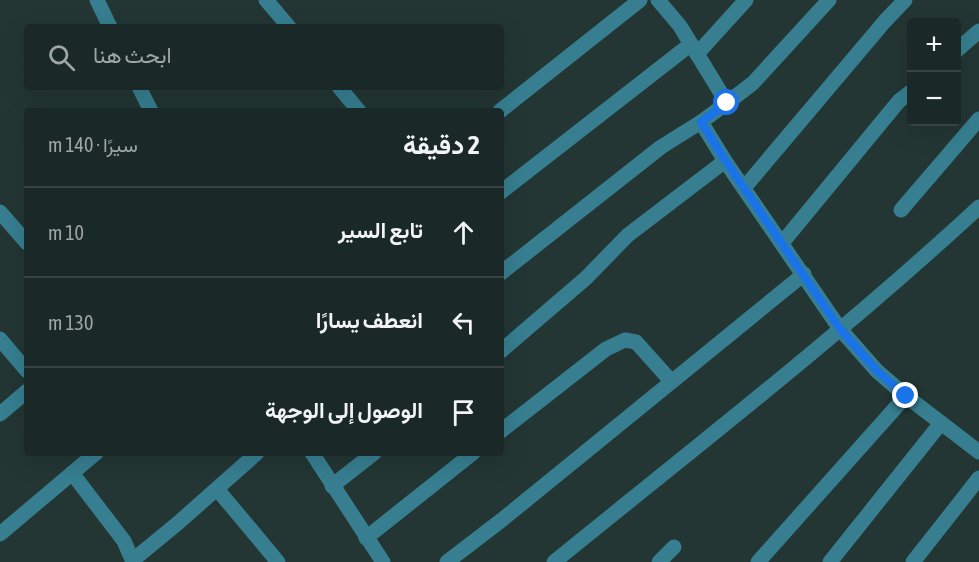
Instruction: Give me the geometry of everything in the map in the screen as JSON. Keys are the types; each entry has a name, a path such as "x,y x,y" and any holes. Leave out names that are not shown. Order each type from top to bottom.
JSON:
{"street":[{"path":"97,0 109,24"},
{"path":"266,0 286,24"},
{"path":"504,108 640,0"},
{"path":"658,0 680,26 727,103"},
{"path":"504,190 694,49 746,0"},
{"path":"504,271 661,147 701,122 753,83 829,0"},
{"path":"744,188 905,0"},
{"path":"961,47 979,31"},
{"path":"141,90 150,108"},
{"path":"342,90 356,108"},
{"path":"782,243 899,101 907,95"},
{"path":"901,210 979,119"},
{"path":"701,122 840,329 877,371 979,452"},
{"path":"504,348 586,278 628,235 725,160"},
{"path":"554,562 840,329 979,207"},
{"path":"0,212 24,240"},
{"path":"447,562 804,274"},
{"path":"0,339 24,367"},
{"path":"504,429 606,349 625,340 636,342 670,381"},
{"path":"0,414 24,394"},
{"path":"758,562 906,396"},
{"path":"830,562 941,423"},
{"path":"0,534 92,456"},
{"path":"72,473 124,541 133,561 254,456"},
{"path":"314,456 383,562"},
{"path":"332,486 370,456"},
{"path":"366,538 469,456"},
{"path":"913,562 979,478"},
{"path":"217,489 278,562"},
{"path":"659,562 674,547"}],"route":[{"path":"727,103 701,122 840,329 877,371 906,396"}]}
